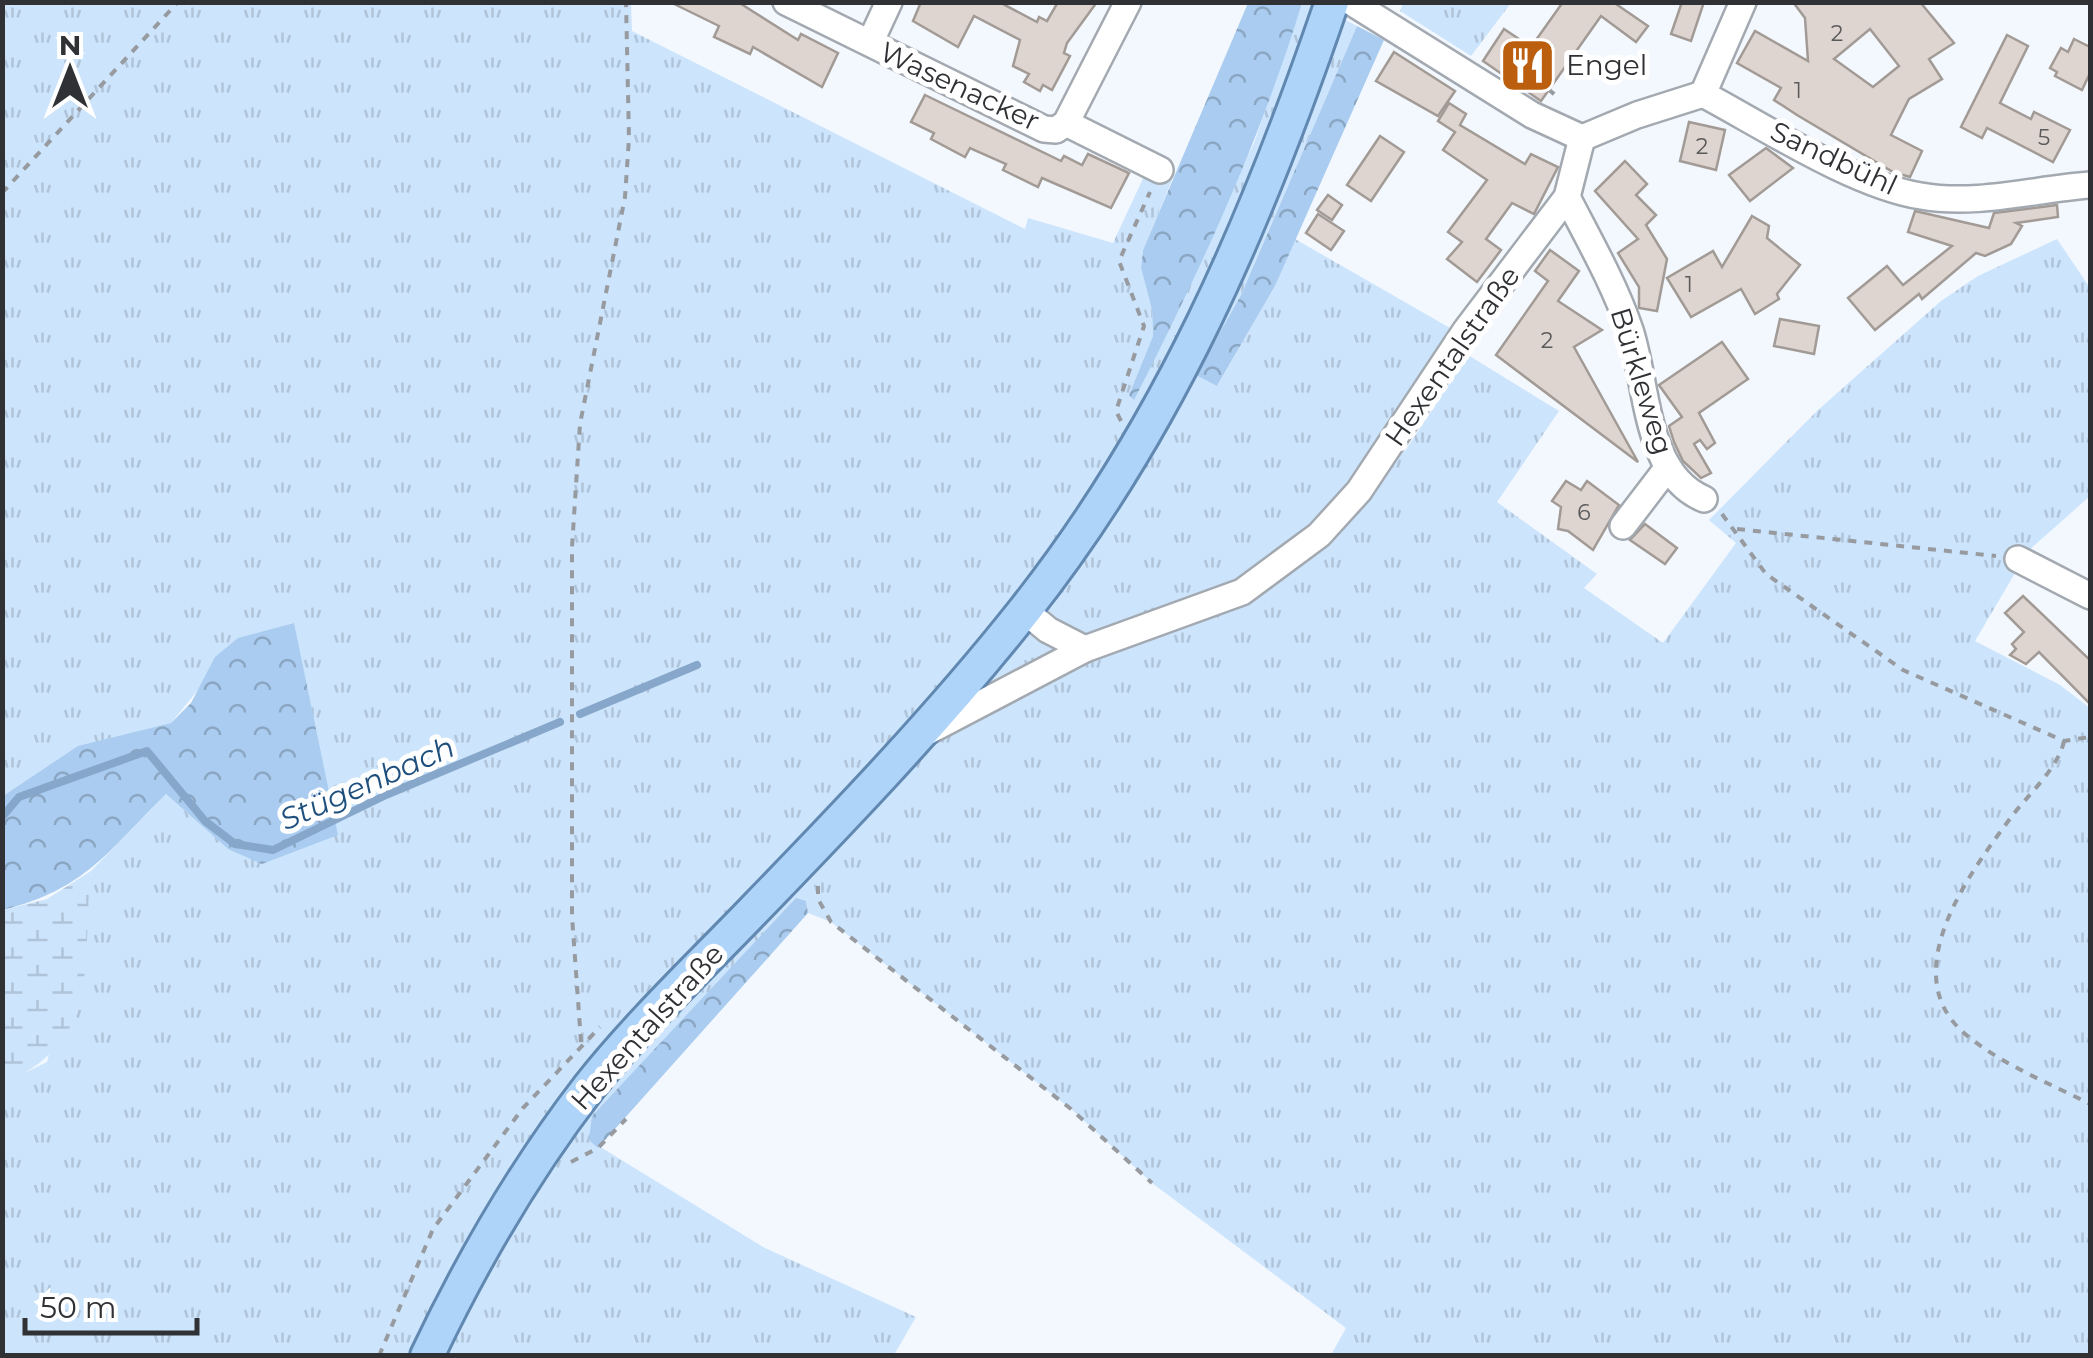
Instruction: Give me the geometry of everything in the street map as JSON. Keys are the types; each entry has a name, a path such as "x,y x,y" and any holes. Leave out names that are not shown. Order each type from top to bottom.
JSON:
{"main road":[{"name":"Hexentalstraße","path":"427,1356 525,1175 592,1084 918,736 1024,611 1143,442 1200,336 1304,86 1332,2"}],"street":[{"name":"Wasenacker","path":"786,2 1044,129 1056,130 1066,123 1128,2"},
{"path":"870,44 889,2"},
{"path":"1351,2 1532,115 1582,138 1637,114 1703,94 1743,2"},
{"name":"Sandbühl","path":"1703,94 1841,166 1920,196 1984,198 2090,185"},
{"path":"1066,123 1160,170"},
{"name":"Hexentalstraße","path":"918,736 1085,648 1242,592 1319,535 1359,490 1466,330 1566,197 1582,138"},
{"name":"Bürkleweg","path":"1566,197 1630,330 1656,440 1668,466 1689,494 1704,500"},
{"path":"1623,526 1668,466"},
{"path":"2018,559 2090,596"},
{"path":"1024,611 1048,630 1085,648"}],"path":[{"path":"2,193 178,2"},
{"path":"582,1042 572,916 572,547 580,424 625,197 629,138 626,2"},
{"path":"1548,89 1561,100"},
{"path":"1126,429 1116,411 1144,326 1119,261 1160,170"},
{"path":"1704,500 1737,529 1766,574 1903,670 2064,741 2090,737"},
{"path":"1737,529 2018,559"},
{"path":"2064,741 1959,891 1936,960 1937,984 1946,1010 1961,1031 1991,1053 2090,1104"},
{"path":"805,858 818,869 818,899 831,922 1071,1109 1152,1183"},
{"path":"379,1356 433,1229 523,1108 601,1026"},
{"path":"569,1163 598,1148 626,1119"}],"green space":[{"path":"3,3 631,3 632,31 1025,229 1028,218 1113,243 1147,170 1172,180 1143,250 1141,268 1152,310 1153,336 1129,395 1254,143 1302,3 1314,3 1357,26 1241,295 1197,375 1218,385 1275,286 1295,239 1450,328 1382,430 1405,451 1468,355 1559,411 1497,502 1597,574 1584,588 1663,643 1736,543 1709,520 1818,410 1941,301 1978,276 2057,239 2090,288 2090,496 2028,551 1975,641 2060,685 2090,708 2090,1355 1331,1355 1346,1328 1152,1183 1071,1109 831,922 808,913 806,901 589,1140 765,1248 916,1317 894,1355 3,1355 3,1095 8,1094 14,1078 47,1062 86,916 91,871 166,794 228,849 293,623 263,633 202,685 171,723 78,747 3,796"},
{"path":"1248,3 1302,3 1227,205 1134,400 1129,395 1153,336 1152,310 1141,268 1143,250"},
{"path":"1403,3 1511,3 1471,56 1400,11"},
{"path":"1357,26 1384,40 1275,286 1217,386 1196,375 1241,295"},
{"path":"294,623 338,835 262,864 228,849 166,794 94,866 55,891 3,910 3,796 78,746 171,723 191,703 215,657 238,638"},
{"path":"91,871 86,962 75,1016 63,1039 43,1060 15,1078 8,1094 3,1095 3,910 47,899"},
{"path":"796,898 806,901 808,913 598,1148 589,1140 592,1116"}],"building":[{"path":"670,2 738,2 798,40 801,34 838,53 822,87 753,47 750,54 714,37 719,26"},
{"path":"921,2 999,2 1037,22 1039,17 1047,21 1058,2 1097,2 1067,43 1064,53 1070,56 1052,90 1043,85 1040,91 1024,82 1029,74 1013,66 1020,40 974,16 958,47 913,21"},
{"path":"1563,2 1613,2 1648,26 1636,42 1601,16 1541,101 1483,61 1504,29 1531,47"},
{"path":"1682,2 1704,2 1691,41 1671,34"},
{"path":"1793,2 1920,2 1954,43 1929,59 1942,79 1909,99 1891,135 1922,151 1910,177 1893,172 1774,100 1781,88 1737,63 1755,31 1808,61 1805,18","holes":["1870,29 1899,66 1873,87 1834,59"]},
{"path":"2007,35 2028,46 2000,103 2031,119 2034,112 2070,130 2053,162 1987,128 1982,138 1961,127"},
{"path":"2074,39 2090,47 2090,73 2082,90 2055,76 2057,72 2050,68 2061,48 2068,52"},
{"path":"1394,52 1455,91 1438,116 1376,81"},
{"path":"925,95 1061,161 1064,156 1082,165 1088,154 1129,173 1111,208 1042,178 1038,187 1003,170 1006,164 970,148 965,157 931,139 934,133 911,122"},
{"path":"1449,103 1466,114 1460,125 1525,164 1531,154 1558,167 1534,214 1512,203 1486,239 1501,250 1477,282 1447,259 1462,242 1448,232 1487,180 1443,150 1455,132 1438,121"},
{"path":"1689,122 1725,130 1716,170 1680,161"},
{"path":"1380,136 1404,152 1371,201 1347,185"},
{"path":"1766,148 1793,168 1750,201 1729,175"},
{"path":"1625,161 1647,184 1636,195 1656,215 1646,225 1667,259 1657,311 1639,308 1639,287 1618,253 1638,239 1595,191"},
{"path":"1328,195 1342,205 1332,220 1317,210"},
{"path":"2057,205 2058,217 2016,223 2022,226 2011,244 1985,256 1976,253 1922,299 1919,294 1875,330 1848,298 1887,266 1903,285 1952,246 1908,232 1915,211 1989,228 1994,213"},
{"path":"1318,214 1344,231 1331,250 1306,233"},
{"path":"1752,216 1769,226 1767,238 1800,265 1777,294 1779,299 1755,314 1741,289 1691,317 1667,278 1713,251 1722,267"},
{"path":"1550,250 1579,271 1558,301 1602,330 1574,347 1638,462 1496,355 1548,281 1535,271"},
{"path":"1780,319 1819,326 1814,354 1774,346"},
{"path":"1722,342 1748,379 1699,413 1715,443 1707,449 1700,440 1694,444 1711,473 1701,478 1683,461 1674,442 1669,426 1682,417 1659,385"},
{"path":"1566,481 1581,490 1587,481 1619,505 1593,550 1568,531 1558,529 1561,507 1552,501"},
{"path":"1645,524 1677,548 1665,564 1630,540"},
{"path":"2023,596 2090,660 2090,704 2039,652 2026,664 2010,655 2016,649 2012,644 2024,632 2005,613"}],"waterway":[{"name":"Stügenbach","path":"580,714 697,665"},
{"name":"Stügenbach","path":"2,817 19,797 147,751 205,821 235,844 273,850 386,795 560,722"}],"place":[{"name":"Engel","path":"1527,65"}]}
